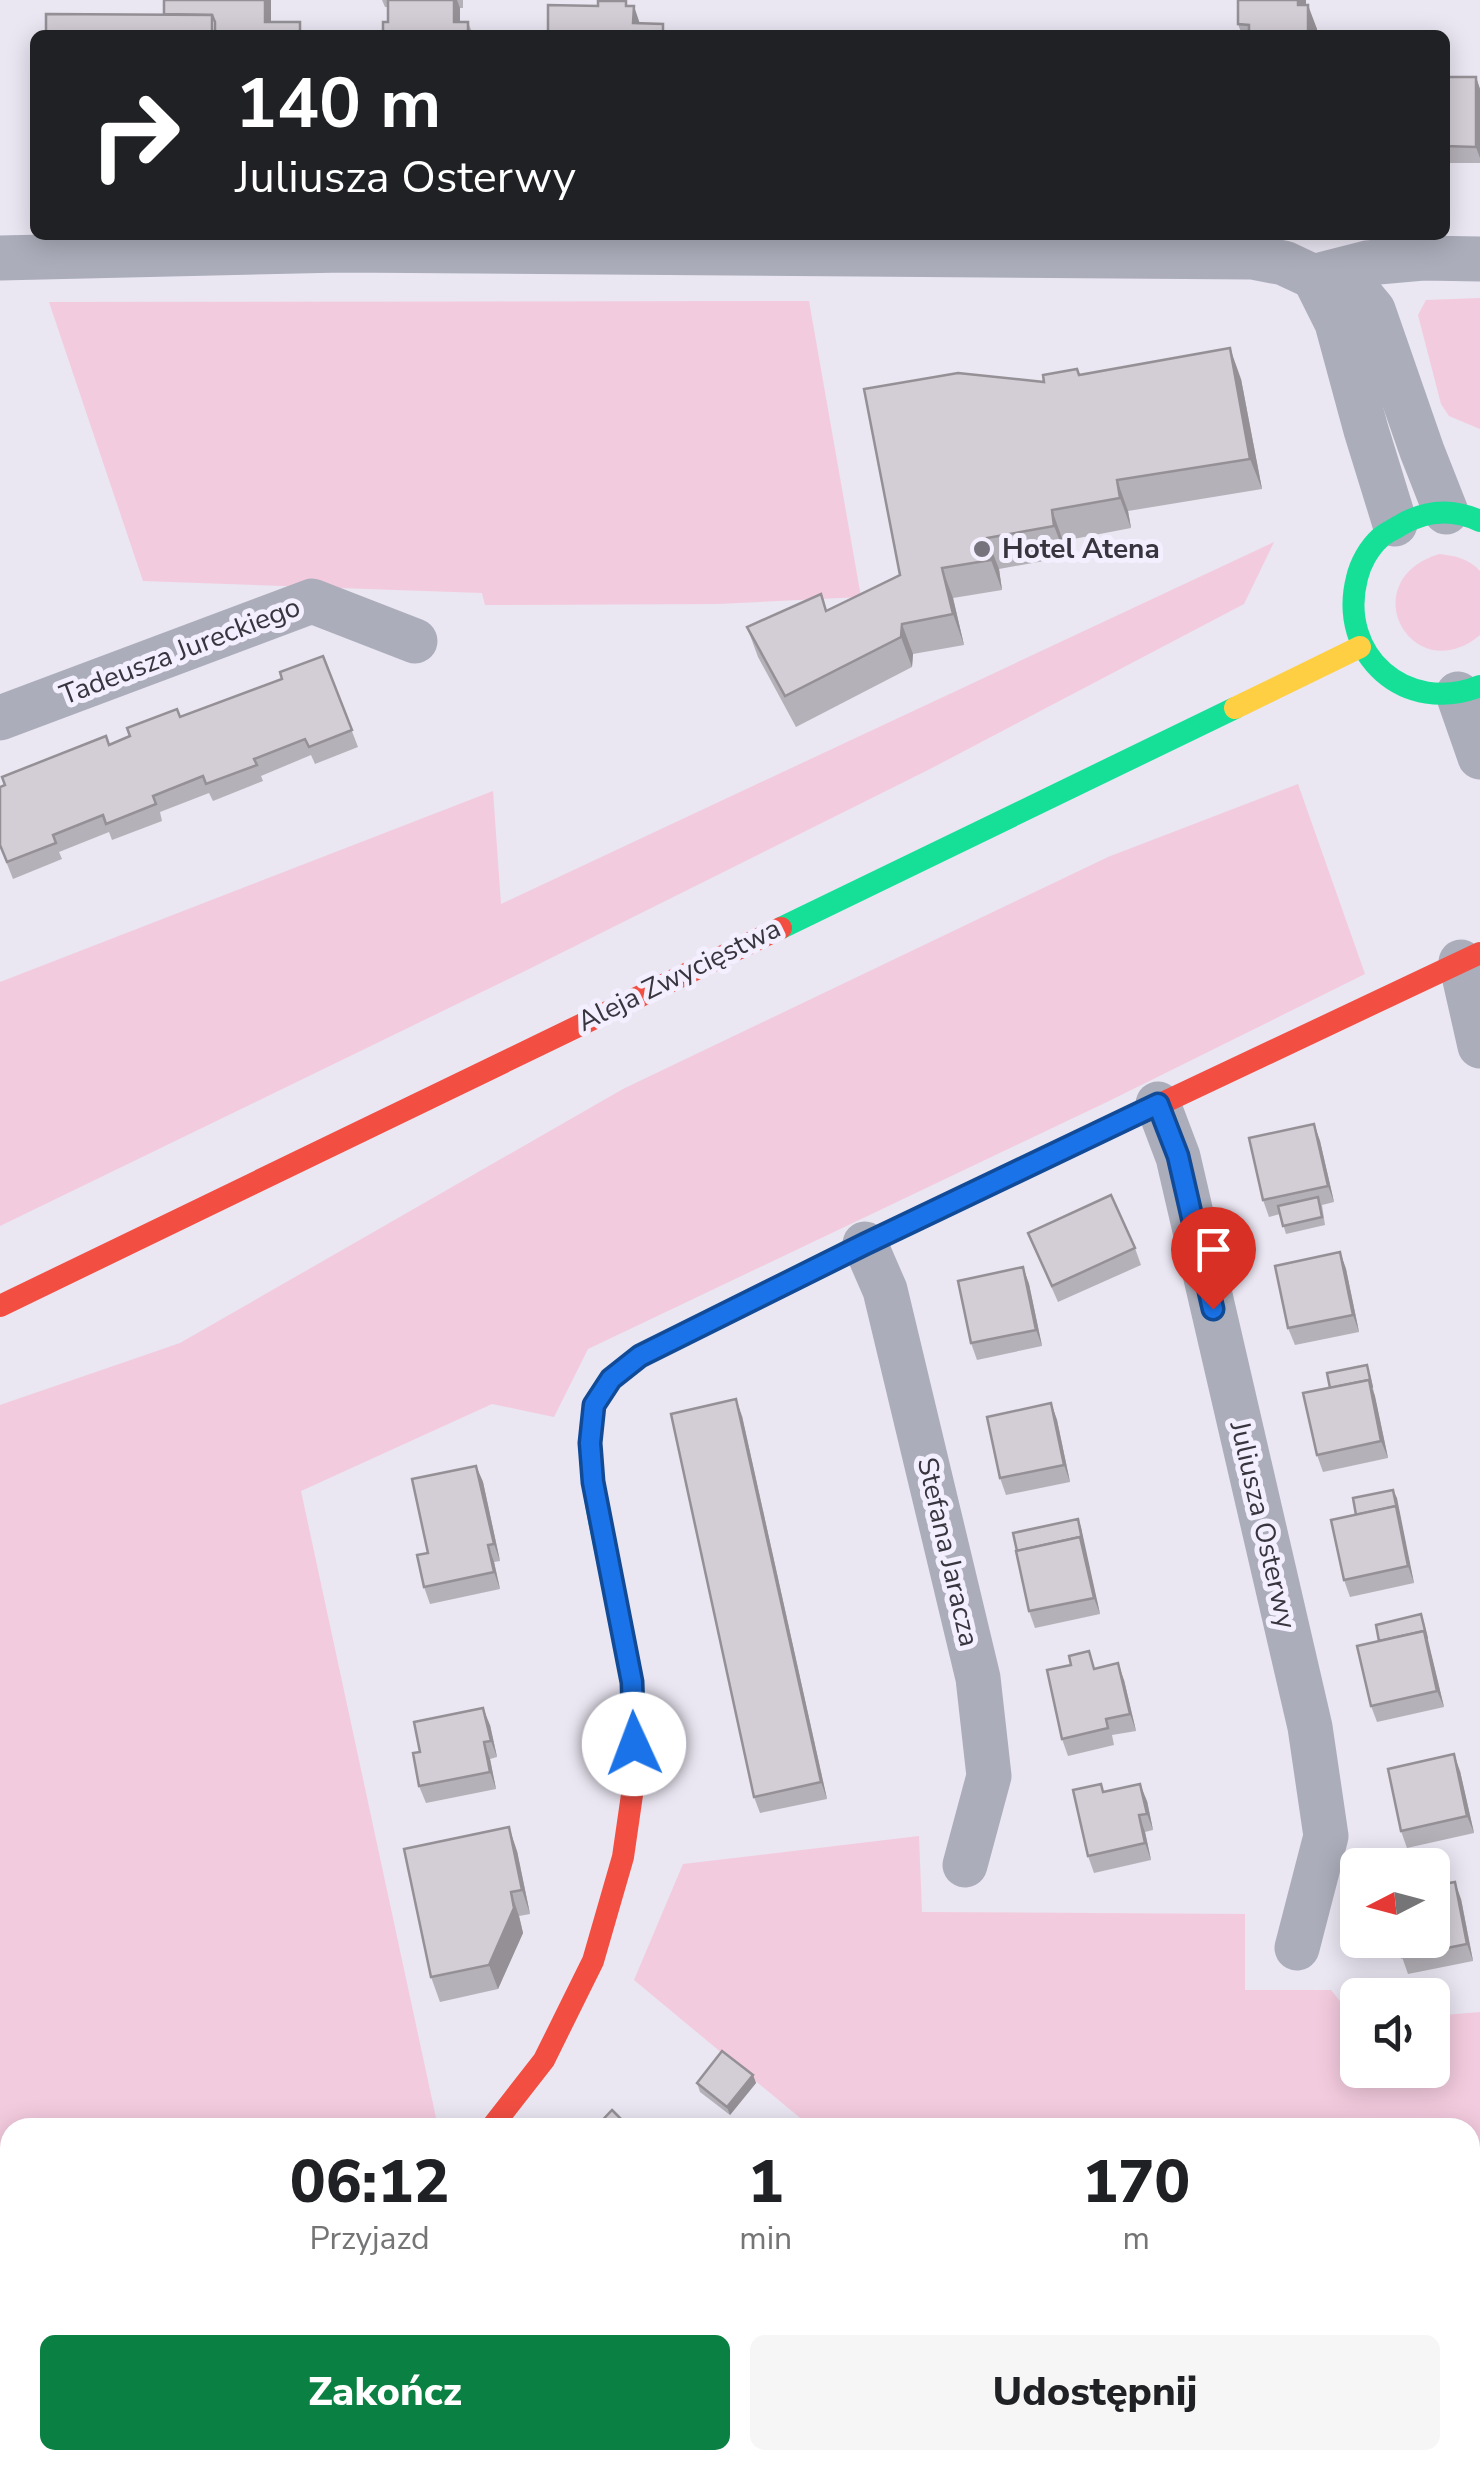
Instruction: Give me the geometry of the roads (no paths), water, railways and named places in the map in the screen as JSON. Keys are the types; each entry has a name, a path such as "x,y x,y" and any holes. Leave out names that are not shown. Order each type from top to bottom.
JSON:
{"main road":[{"path":"1463,516 1420,514 1396,524 1373,542 1358,566 1350,594 1352,622 1360,646 1380,671 1403,687 1430,694 1469,690"},
{"name":"Aleja Zwycięstwa","path":"0,1306 1360,646"},
{"path":"499,2118 544,2060 593,1961 623,1857 635,1774 632,1682 593,1482 590,1443 594,1405 611,1379 640,1356 865,1244 1471,957"}],"street":[{"path":"0,258 342,250 1252,256 1354,287 1373,310 1422,451 1463,516"},
{"path":"1314,277 1367,263 1480,258"},
{"path":"1314,277 1337,323 1396,524"},
{"name":"Tadeusza Jureckiego","path":"0,718 312,601 415,642"},
{"path":"1469,690 1480,757"},
{"path":"1471,957 1480,1046"},
{"name":"Juliusza Osterwy","path":"1158,1104 1178,1156 1310,1727 1326,1836 1297,1948"},
{"name":"Stefana Jaracza","path":"865,1244 885,1290 978,1678 989,1776 965,1865"}],"place":[{"name":"Hotel Atena","path":"982,549"}]}
